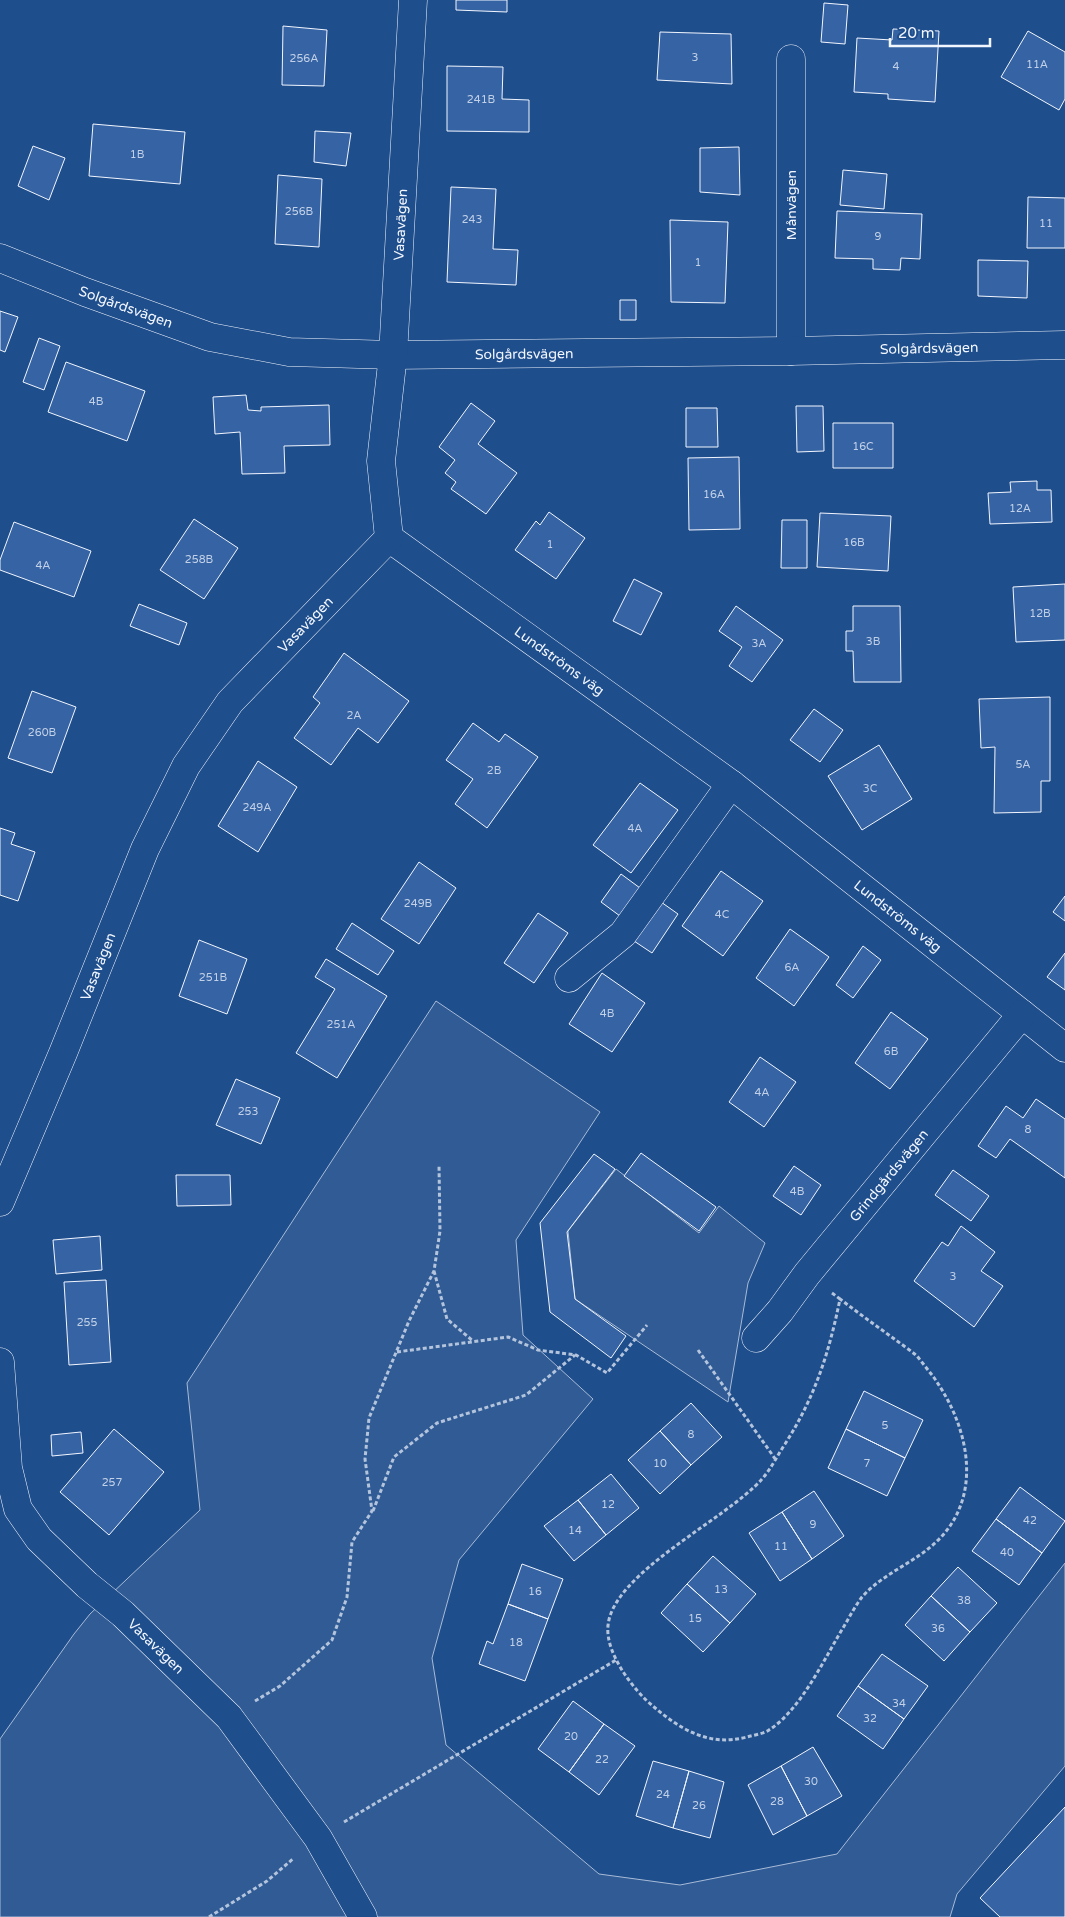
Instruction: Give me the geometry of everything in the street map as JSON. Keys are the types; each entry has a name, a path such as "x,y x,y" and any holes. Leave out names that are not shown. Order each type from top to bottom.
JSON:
{"street":[{"name":"Vasavägen","path":"0,1202 63,1053 145,849 186,766 230,702 389,538 381,461 392,354 412,0"},
{"name":"Månvägen","path":"790,59 791,351"},
{"name":"Solgårdsvägen","path":"0,258 85,292 210,337 289,352 392,354 791,351 1065,345"},
{"name":"Lundströms väg","path":"389,538 731,784 1065,1048"},
{"path":"569,978 623,934 731,784"},
{"name":"Grindgårdsvägen","path":"756,1338 1022,1014"},
{"name":"Vasavägen","path":"0,1362 8,1468 18,1509 39,1539 87,1585 123,1614 229,1717 318,1838 363,1917"}],"path":[{"path":"372,1511 365,1459 369,1418 409,1320 434,1271 440,1231 439,1165"},
{"path":"434,1271 447,1318 474,1342"},
{"path":"808,1274 918,1357 945,1393 960,1426 967,1458 967,1484 960,1510 945,1533 921,1556 888,1575 861,1599 801,1697 784,1718 767,1732 736,1740 706,1738 675,1725 648,1702 630,1681 616,1660 608,1636 608,1622 614,1605 644,1571 747,1494 763,1478 776,1460 799,1424 813,1394 832,1337 840,1299"},
{"path":"397,1352 508,1337 538,1350 576,1355 607,1373 648,1325"},
{"path":"698,1350 776,1460"},
{"path":"229,1717 280,1686 332,1640 347,1597 352,1542 372,1511 394,1457 437,1423 526,1395 576,1355"},
{"path":"209,1917 267,1881 318,1838 616,1660"}],"shaded area":[{"path":"436,1001 600,1112 516,1240 523,1335 593,1399 459,1560 432,1658 446,1745 599,1874 680,1885 837,1854 1065,1563 1065,1766 957,1894 950,1917 0,1917 0,1739 90,1614 200,1510 187,1383"},
{"path":"616,1169 699,1233 719,1206 765,1243 748,1283 728,1402 575,1299 568,1231"}],"building":[{"path":"456,0 507,0 507,12 456,10"},
{"path":"824,3 848,5 845,44 821,42"},
{"path":"283,26 327,30 324,86 282,85"},
{"path":"893,29 939,31 935,102 888,99 888,94 854,92 857,38 892,40"},
{"path":"1028,31 1065,52 1065,99 1059,110 1001,77"},
{"path":"660,32 731,34 732,84 657,80"},
{"path":"447,66 503,67 502,99 529,100 529,132 447,131"},
{"path":"93,124 185,132 180,184 89,176"},
{"path":"315,131 351,133 346,166 314,162"},
{"path":"33,146 65,158 49,200 18,186"},
{"path":"739,147 740,195 700,192 700,148"},
{"path":"843,170 887,174 884,209 840,205"},
{"path":"278,175 322,179 319,247 275,244"},
{"path":"451,187 496,189 493,249 518,250 516,285 447,282"},
{"path":"1028,197 1065,198 1065,248 1027,248"},
{"path":"837,211 922,214 920,259 901,258 900,270 873,269 873,259 835,258"},
{"path":"670,220 728,222 725,303 671,302"},
{"path":"978,260 1028,261 1027,298 978,296"},
{"path":"620,300 636,300 636,320 620,320"},
{"path":"0,311 18,317 5,352 0,350"},
{"path":"39,338 60,346 44,390 23,382"},
{"path":"66,362 145,391 127,441 48,412"},
{"path":"246,395 248,410 261,411 261,407 329,405 330,445 284,446 285,473 242,474 240,432 215,434 213,397"},
{"path":"471,403 495,421 478,444 517,473 486,514 451,489 456,482 445,473 455,460 439,447"},
{"path":"796,406 823,406 824,451 797,452"},
{"path":"686,408 717,408 718,447 686,447"},
{"path":"833,423 893,423 893,468 833,468"},
{"path":"739,457 740,529 689,530 688,458"},
{"path":"1037,481 1037,490 1051,490 1052,522 990,524 988,493 1011,492 1010,482"},
{"path":"549,512 585,538 556,579 515,550 536,521 540,525"},
{"path":"820,513 891,516 888,571 817,567"},
{"path":"194,519 238,548 204,599 160,570"},
{"path":"782,520 807,520 807,568 781,568"},
{"path":"14,522 91,551 74,597 0,570 0,560"},
{"path":"634,579 662,593 641,635 613,621"},
{"path":"1065,584 1065,640 1016,642 1013,587"},
{"path":"139,604 187,623 179,645 130,626"},
{"path":"736,606 783,640 752,682 729,666 742,647 719,631"},
{"path":"853,606 900,606 901,682 854,682 853,651 846,651 846,631 853,631"},
{"path":"344,653 409,701 378,743 358,728 331,765 294,738 320,703 313,697"},
{"path":"32,691 76,707 52,773 8,758"},
{"path":"1050,697 1050,781 1041,781 1041,812 994,813 995,747 981,748 979,699"},
{"path":"814,709 843,730 820,762 790,740"},
{"path":"473,723 499,742 505,734 538,757 487,828 455,804 473,779 446,760"},
{"path":"879,745 912,799 862,830 828,776"},
{"path":"258,761 297,787 258,852 218,826"},
{"path":"640,783 678,810 631,873 593,845"},
{"path":"0,828 15,833 11,844 35,852 18,901 0,895"},
{"path":"419,862 456,888 419,944 381,919"},
{"path":"721,871 763,901 723,956 682,926"},
{"path":"621,874 640,888 620,916 601,902"},
{"path":"1065,896 1065,921 1053,912"},
{"path":"661,902 678,914 652,953 634,941"},
{"path":"538,913 568,933 534,983 504,963"},
{"path":"352,923 394,951 378,975 336,949"},
{"path":"790,929 829,957 794,1006 756,978"},
{"path":"199,940 247,959 227,1014 179,996"},
{"path":"863,946 881,960 853,998 836,985"},
{"path":"1065,953 1065,990 1047,977"},
{"path":"326,959 387,996 337,1078 296,1053 335,989 315,977"},
{"path":"602,973 645,1003 612,1052 569,1024"},
{"path":"891,1012 928,1039 890,1089 855,1063"},
{"path":"760,1057 796,1082 764,1127 729,1102"},
{"path":"236,1079 280,1098 261,1144 216,1125"},
{"path":"1036,1099 1065,1119 1065,1178 1010,1139 996,1158 978,1146 1006,1106 1023,1118"},
{"path":"641,1153 716,1207 699,1231 624,1176"},
{"path":"594,1154 615,1169 567,1232 575,1299 626,1336 611,1358 550,1312 540,1223"},
{"path":"794,1166 821,1185 801,1215 773,1196"},
{"path":"953,1170 989,1196 971,1221 935,1195"},
{"path":"176,1175 230,1175 231,1205 177,1206"},
{"path":"961,1226 995,1252 981,1271 1003,1286 974,1327 914,1281 942,1242 948,1246"},
{"path":"100,1236 102,1270 56,1274 53,1240"},
{"path":"106,1280 111,1362 69,1365 64,1282"},
{"path":"864,1391 923,1420 905,1458 846,1429"},
{"path":"691,1403 722,1437 691,1465 660,1431"},
{"path":"114,1429 164,1472 109,1535 60,1492"},
{"path":"846,1429 905,1458 887,1496 828,1468"},
{"path":"660,1431 691,1465 660,1494 628,1460"},
{"path":"81,1432 83,1453 52,1456 51,1435"},
{"path":"611,1474 639,1508 606,1535 578,1500"},
{"path":"1020,1487 1065,1521 1042,1553 996,1519"},
{"path":"814,1491 844,1536 812,1559 782,1512"},
{"path":"578,1500 606,1535 574,1561 544,1526"},
{"path":"782,1512 812,1559 780,1581 749,1533"},
{"path":"996,1519 1042,1553 1019,1585 972,1551"},
{"path":"713,1556 756,1594 730,1623 687,1584"},
{"path":"522,1564 563,1579 548,1619 508,1604"},
{"path":"958,1567 997,1603 970,1632 931,1596"},
{"path":"687,1584 730,1623 703,1652 661,1613"},
{"path":"931,1596 970,1632 944,1661 905,1625"},
{"path":"508,1604 548,1619 525,1681 479,1664 487,1641 493,1644"},
{"path":"882,1654 928,1686 904,1719 858,1686"},
{"path":"858,1686 904,1719 883,1749 837,1716"},
{"path":"573,1701 604,1724 569,1772 538,1749"},
{"path":"604,1724 635,1746 599,1795 569,1772"},
{"path":"813,1747 842,1796 807,1816 781,1766"},
{"path":"653,1761 689,1771 673,1828 636,1816"},
{"path":"781,1766 807,1816 773,1835 748,1785"},
{"path":"689,1771 724,1782 710,1838 673,1828"},
{"path":"1065,1807 1065,1917 1000,1917 980,1898"}]}
